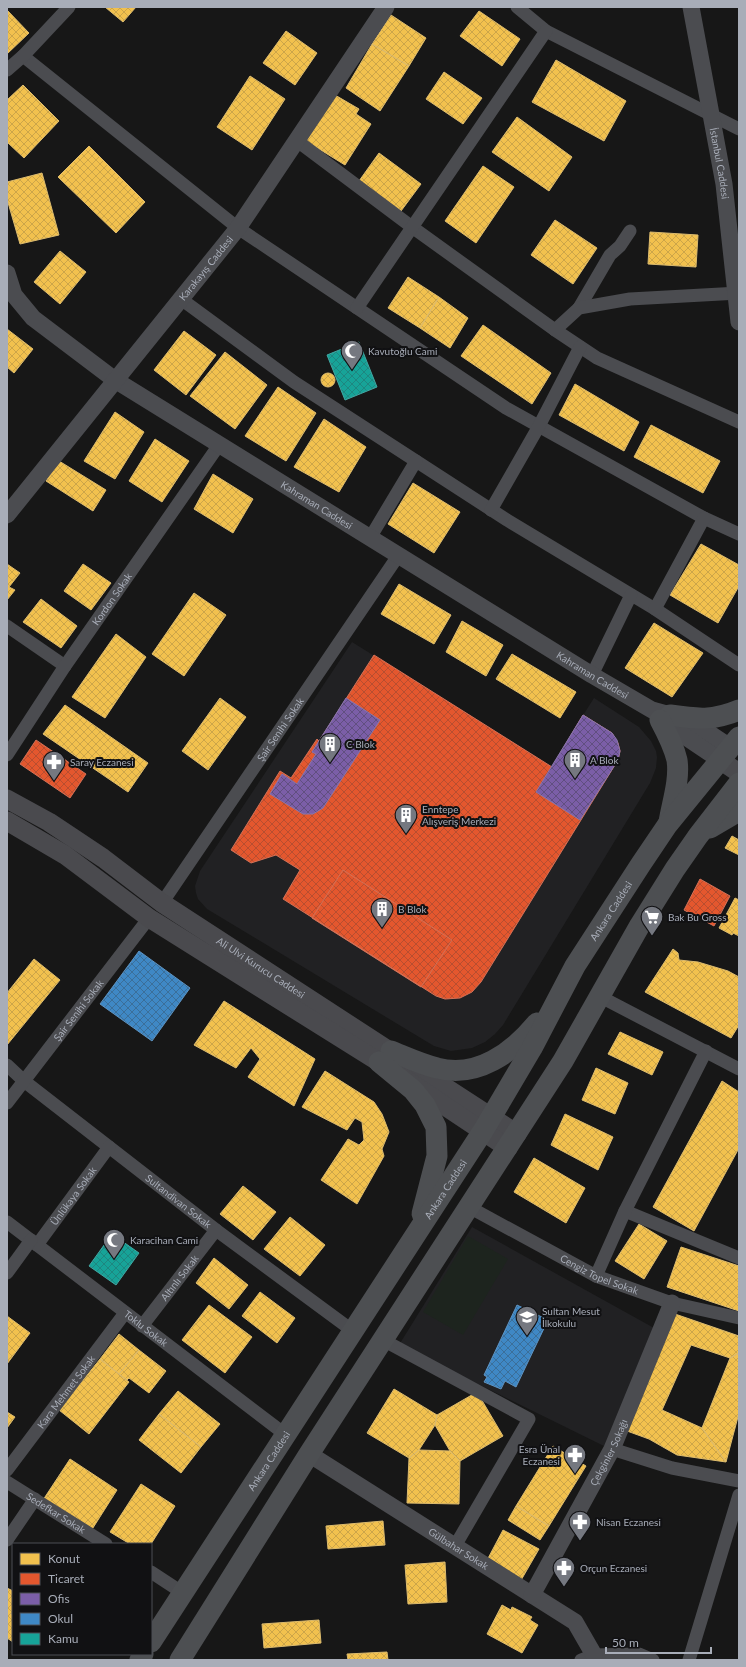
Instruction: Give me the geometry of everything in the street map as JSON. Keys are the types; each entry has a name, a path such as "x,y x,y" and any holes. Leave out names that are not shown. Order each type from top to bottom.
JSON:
{"main road":[{"path":"668,824 676,783 677,761 660,715 706,719 720,717 739,710"},
{"path":"732,749 739,773"},
{"name":"Ankara Caddesi","path":"152,1640 487,1124 532,1048 575,966 668,824 732,749"},
{"path":"180,1660 309,1454 563,1061 640,924 698,836 739,783"},
{"name":"Ali Ulvi Kurucu Caddesi","path":"7,799 49,822 103,858 162,903 512,1141"},
{"path":"698,836 739,810"},
{"name":"Ali Ulvi Kurucu Caddesi","path":"7,821 65,855 149,918 385,1056"},
{"path":"385,1056 439,1069 470,1070 484,1066 515,1046 532,1028 554,1002 575,966"},
{"path":"385,1056 425,1104 436,1127 436,1162 417,1233"}],"street":[{"path":"7,70 23,56 69,7"},
{"name":"Karakayış Caddesi","path":"7,515 238,228 386,7"},
{"path":"516,7 546,31 739,129"},
{"name":"İstanbul Caddesi","path":"691,7 724,184 737,292 739,322"},
{"path":"357,308 546,31"},
{"path":"23,56 238,228 506,408 704,518 739,534"},
{"path":"296,140 412,227 597,358 739,422"},
{"path":"556,330 579,308 610,255 620,246 630,230"},
{"name":"Kahraman Caddesi","path":"7,274 9,296 33,318 115,380 592,675 660,715 706,731 732,749"},
{"path":"579,308 630,299 737,292"},
{"path":"181,299 294,382 491,510 655,609 739,665"},
{"path":"491,510 539,426 580,347"},
{"name":"Kordon Sokak","path":"7,755 65,666 219,445"},
{"path":"370,538 416,462"},
{"path":"655,609 704,518"},
{"name":"Şair Senihi Sokak","path":"162,903 398,556"},
{"path":"592,675 631,595"},
{"path":"7,626 65,666"},
{"name":"Şair Senihi Sokak","path":"7,1103 149,918"},
{"path":"599,996 739,1069"},
{"path":"596,1276 625,1211 706,1051"},
{"name":"Sultandivan Sokak","path":"7,1066 24,1081 216,1230 353,1331"},
{"name":"Ünlükaya Sokak","path":"7,1273 34,1242 109,1147"},
{"name":"Cengiz Topel Sokak","path":"469,1208 596,1276 672,1302 739,1318"},
{"path":"625,1211 739,1258"},
{"name":"Toklu Sokak","path":"7,1222 286,1435"},
{"name":"Altınlı Sokak","path":"142,1326 216,1230"},
{"name":"Çekginler Sokağı","path":"532,1595 612,1449 672,1302"},
{"name":"Kara Mehmet Sokak","path":"7,1470 125,1313"},
{"path":"383,1340 529,1419 455,1546"},
{"path":"612,1449 672,1468 739,1481"},
{"name":"Gülbahar Sokak","path":"309,1454 575,1622 588,1658"},
{"name":"Sedefkar Sokak","path":"7,1482 104,1543"},
{"path":"689,1660 739,1495"},
{"path":"7,1540 35,1499"},
{"path":"152,1573 183,1592"},
{"path":"588,1658 639,1654 653,1660"}],"shaded area":[{"name":"Enntepe Alışveriş Merkezi","path":"352,642 551,766 594,698 639,727 651,741 656,751 656,768 650,783 503,1025 485,1042 472,1048 451,1051 434,1046 207,909 198,899 196,893 195,886 200,871"},
{"name":"Sultan Mesut İlkokulu","path":"472,1227 654,1328 606,1447 399,1345"},
{"path":"468,1236 508,1259 463,1335 423,1312"}],"building: Konut":[{"path":"105,7 136,7 123,22"},
{"path":"7,10 29,33 7,54"},
{"path":"479,11 520,39 502,66 460,36"},
{"path":"391,15 426,38 409,66 372,44"},
{"path":"286,31 317,53 295,85 263,63"},
{"path":"372,44 409,66 380,111 346,88"},
{"path":"556,60 626,101 604,141 532,102"},
{"path":"444,72 482,98 463,124 426,99"},
{"path":"250,76 285,99 252,150 217,127"},
{"path":"23,85 59,121 24,158 7,142 7,100"},
{"path":"335,95 359,109 356,114 371,124 345,165 306,141"},
{"path":"517,117 572,157 549,191 492,152"},
{"path":"89,146 145,202 116,233 58,177"},
{"path":"379,153 421,184 401,211 359,181"},
{"path":"483,166 514,187 476,243 445,221"},
{"path":"42,173 59,235 20,244 7,199 7,182"},
{"path":"555,220 597,248 573,284 531,255"},
{"path":"650,232 698,235 696,267 648,264"},
{"path":"60,251 86,272 60,304 34,282"},
{"path":"408,277 439,297 420,328 388,308"},
{"path":"439,297 468,318 450,348 420,328"},
{"path":"483,325 551,373 532,404 461,356"},
{"path":"7,329 33,349 14,373 7,367"},
{"path":"184,331 216,355 186,395 154,370"},
{"path":"225,352 267,385 235,429 190,396"},
{"path":"328,373 333,375 335,380 333,385 328,387 323,385 321,380 323,375"},
{"path":"575,384 639,422 624,451 559,415"},
{"path":"278,387 316,413 286,461 245,436"},
{"path":"115,412 144,432 115,479 84,461"},
{"path":"324,419 366,447 339,492 294,467"},
{"path":"651,425 720,461 703,493 634,457"},
{"path":"155,439 189,461 162,502 129,481"},
{"path":"59,461 106,490 93,511 46,481"},
{"path":"213,474 253,499 233,533 194,509"},
{"path":"413,483 460,512 434,553 388,524"},
{"path":"701,544 739,565 739,586 718,623 670,595"},
{"path":"7,564 20,573 9,587 15,590 7,600"},
{"path":"83,564 111,583 91,610 64,591"},
{"path":"399,584 451,615 434,644 381,614"},
{"path":"194,593 226,615 184,676 152,654"},
{"path":"41,599 77,626 61,648 23,622"},
{"path":"462,621 503,645 486,676 446,652"},
{"path":"654,623 703,653 672,697 625,668"},
{"path":"116,634 146,657 105,718 72,697"},
{"path":"512,654 576,692 560,718 496,679"},
{"path":"220,698 246,717 208,770 182,751"},
{"path":"65,705 148,763 128,792 43,734"},
{"path":"732,836 739,840 739,855 725,848"},
{"path":"735,898 739,900 739,936 733,933 732,935 719,928"},
{"path":"673,949 678,953 679,960 698,962 728,971 739,977 739,1025 731,1038 645,992"},
{"path":"34,959 60,980 7,1045 7,993"},
{"path":"224,1001 315,1059 294,1106 248,1077 260,1059 251,1048 236,1068 194,1045"},
{"path":"620,1032 663,1052 652,1075 608,1054"},
{"path":"596,1068 628,1083 615,1114 582,1100"},
{"path":"325,1071 374,1102 382,1114 389,1132 382,1149 384,1156 357,1204 321,1180 348,1139 359,1145 364,1140 362,1122 355,1118 347,1130 302,1107"},
{"path":"722,1081 739,1092 739,1148 694,1231 653,1207"},
{"path":"565,1114 613,1137 598,1170 551,1145"},
{"path":"534,1158 585,1188 566,1223 514,1192"},
{"path":"243,1186 276,1212 253,1240 220,1214"},
{"path":"290,1217 325,1245 300,1276 264,1249"},
{"path":"639,1224 667,1241 644,1279 615,1261"},
{"path":"681,1247 739,1266 739,1311 667,1287"},
{"path":"214,1258 248,1285 229,1309 196,1283"},
{"path":"260,1292 295,1318 277,1343 242,1316"},
{"path":"209,1305 252,1337 225,1373 182,1340"},
{"path":"675,1314 739,1336 739,1353 730,1358 691,1345 662,1410 702,1428 726,1462 677,1455 649,1439 627,1431"},
{"path":"7,1316 30,1333 7,1364"},
{"path":"119,1334 139,1350 119,1374 100,1359"},
{"path":"139,1350 166,1371 149,1393 129,1378 127,1380 119,1374"},
{"path":"739,1353 739,1413 726,1462 702,1428 730,1358"},
{"path":"100,1359 129,1382 89,1434 59,1410"},
{"path":"394,1389 437,1415 435,1425 419,1450 409,1458 367,1433"},
{"path":"178,1391 220,1424 201,1447 159,1414"},
{"path":"477,1392 503,1436 460,1461 450,1451 435,1425 437,1415"},
{"path":"7,1412 15,1417 7,1428"},
{"path":"159,1414 201,1447 181,1473 139,1440"},
{"path":"553,1446 586,1466 549,1526 516,1506"},
{"path":"419,1450 450,1451 460,1461 459,1504 407,1503 409,1458"},
{"path":"70,1459 117,1490 91,1531 43,1500"},
{"path":"141,1484 175,1506 152,1543 128,1543 110,1532"},
{"path":"516,1506 549,1526 540,1540 508,1520"},
{"path":"383,1521 385,1545 328,1549 326,1526"},
{"path":"503,1530 539,1549 520,1582 485,1564"},
{"path":"445,1562 447,1602 408,1604 405,1565"},
{"path":"7,1588 12,1590 12,1641 7,1638"},
{"path":"502,1605 511,1610 512,1607 532,1617 530,1620 538,1625 522,1653 487,1634"},
{"path":"319,1620 321,1643 264,1648 262,1624"},
{"path":"387,1652 388,1660 348,1660 347,1654"}],"building: Ticaret":[{"name":"Enntepe Alışveriş Merkezi","path":"374,655 552,767 583,715 612,733 618,743 620,751 618,760 481,982 472,992 460,998 445,999 436,996 283,899 300,870 276,855 251,863 231,850 280,771 291,778 317,739 319,741"},
{"path":"36,740 86,774 70,798 20,764"},
{"name":"B Blok","path":"343,870 452,940 421,987 312,918"},
{"path":"700,879 730,896 714,926 684,910"}],"building: Ofis":[{"name":"C Blok","path":"346,698 380,720 323,808 313,814 303,814 270,794 282,774 297,784 316,754 312,752"},
{"name":"A Blok","path":"583,715 612,733 617,740 620,751 618,760 580,820 536,792"}],"building: Okul":[{"path":"139,951 190,988 152,1041 100,1004"},
{"path":"517,1305 548,1320 516,1387 505,1381 501,1389 484,1382 487,1377 484,1375"}],"building: Kamu":[{"name":"Kavutoğlu Cami","path":"359,342 377,387 345,400 327,355"},
{"name":"Karacihan Cami","path":"112,1234 139,1253 116,1285 89,1266"}],"place":[{"name":"Kavutoğlu Cami","path":"352,370"},
{"name":"C Blok","path":"330,764"},
{"name":"A Blok","path":"575,780"},
{"name":"Saray Eczanesi","path":"54,782"},
{"name":"Enntepe Alışveriş Merkezi","path":"406,834"},
{"name":"B Blok","path":"382,928"},
{"name":"Bak Bu Gross","path":"652,936"},
{"name":"Karacihan Cami","path":"114,1260"},
{"name":"Sultan Mesut İlkokulu","path":"527,1336"},
{"name":"Esra Ünal Eczanesi","path":"575,1474"},
{"name":"Nisan Eczanesi","path":"580,1542"},
{"name":"Orçun Eczanesi","path":"564,1588"}]}
